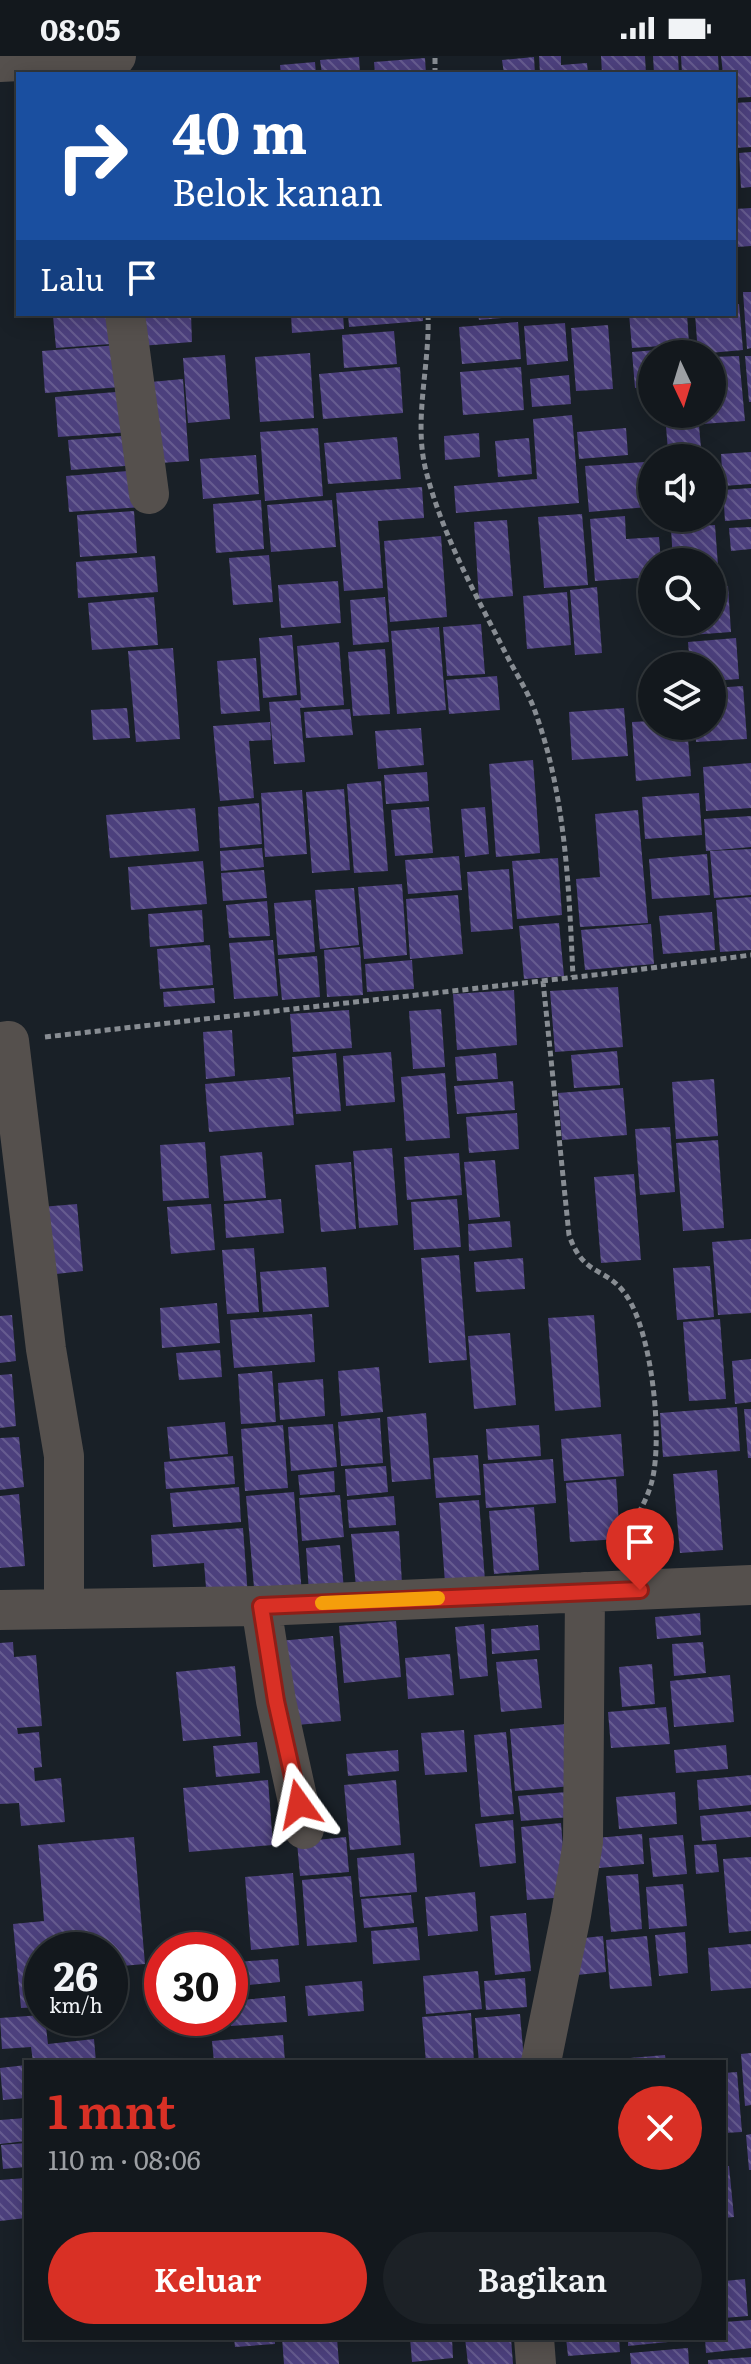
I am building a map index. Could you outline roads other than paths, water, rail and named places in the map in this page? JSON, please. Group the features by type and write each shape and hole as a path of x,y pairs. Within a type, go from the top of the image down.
{"street":[{"path":"0,62 116,56"},
{"path":"125,316 149,494"},
{"path":"5,1042 46,1349 64,1456 64,1609"},
{"path":"0,1610 261,1606 751,1585"},
{"path":"541,2060 583,1842 585,1592"},
{"path":"261,1606 276,1701 304,1829"},
{"path":"534,2340 536,2364"}]}
